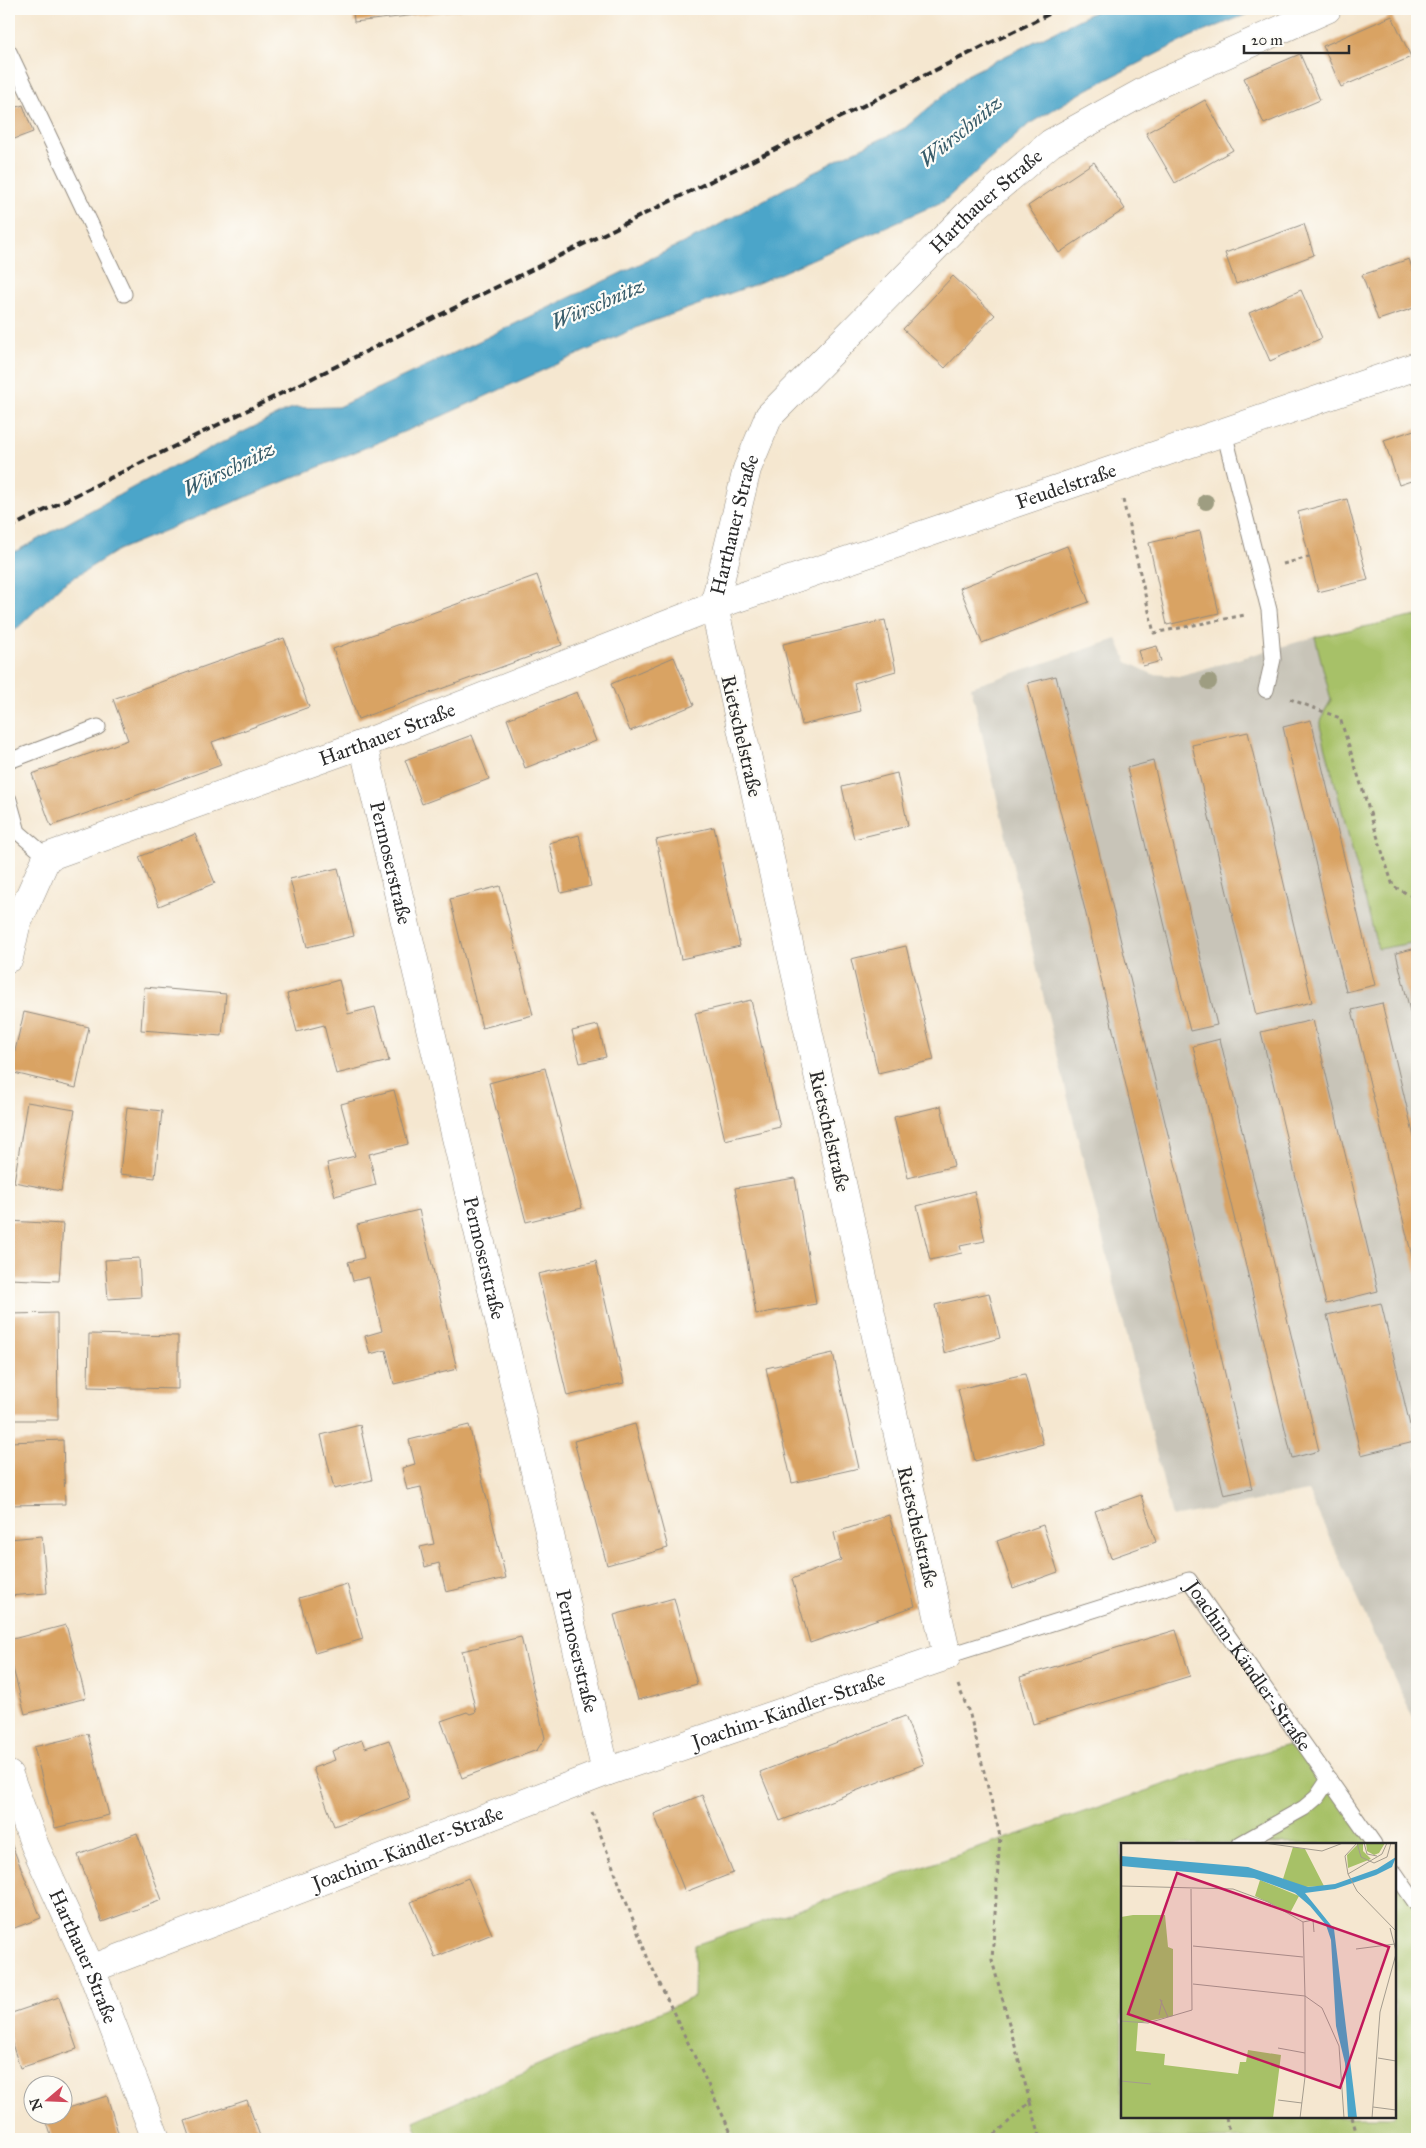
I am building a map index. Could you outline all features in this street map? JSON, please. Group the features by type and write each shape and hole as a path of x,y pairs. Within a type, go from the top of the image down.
{"street":[{"name":"Harthauer Straße","path":"47,857 363,744 714,606 747,469 769,416 974,208 1051,143 1154,86 1327,9"},
{"name":"Feudelstraße","path":"714,606 1417,366"},
{"name":"Rietschelstraße","path":"714,606 947,1656"},
{"name":"Permoserstraße","path":"363,744 606,1772"},
{"path":"9,958 16,926 47,857"},
{"name":"Joachim-Kändler-Straße","path":"91,1969 606,1772 947,1656"},
{"name":"Harthauer Straße","path":"9,1775 35,1846 91,1969 156,2139"}],"lane":[{"path":"9,52 124,294"},
{"path":"1224,432 1269,610 1273,659 1266,690"},
{"path":"9,761 98,727"},
{"path":"9,800 18,832 47,857"},
{"name":"Joachim-Kändler-Straße","path":"947,1656 1189,1580 1373,1843"},
{"path":"1242,1843 1304,1808 1317,1798 1329,1779"},
{"path":"1396,1874 1417,1905"}],"path":[{"path":"1121,495 1154,633 1269,610"},
{"path":"1278,565 1309,557"},
{"path":"1266,690 1340,718 1393,886 1417,899"},
{"path":"947,1656 970,1715 1000,1836 992,1960 1041,2139"},
{"path":"581,1783 648,1959 734,2139"},
{"path":"990,2139 1030,2102"},
{"path":"1226,2118 1230,2139"},
{"path":"1352,2118 1358,2139"}],"shaded area":[{"path":"1315,637 1331,700 1324,712 1378,949 1417,942 1417,1727 1308,1491 1172,1517 1057,1054 971,687 1117,639 1127,662 1152,674 1179,676"}],"green space":[{"path":"1417,616 1417,942 1378,949 1320,726 1324,712 1331,700 1315,637"},
{"path":"1302,1741 1373,1843 1121,1843 1121,2118 1396,2118 1396,1874 1417,1905 1417,2139 420,2139 414,2121 694,1997 695,1945 1236,1760"}],"water":[{"name":"Würschnitz","path":"1100,9 1260,9 1190,37 1088,89 1029,124 944,201 756,284 645,324 442,416 118,550 62,585 9,636 9,555 154,476 292,408 338,407 702,234 842,157 905,128 967,75"}],"building":[{"path":"353,9 461,9 461,10 354,22"},
{"path":"1392,16 1411,57 1341,87 1323,46"},
{"path":"1300,54 1320,100 1264,124 1244,78"},
{"path":"1205,100 1233,150 1175,183 1146,133"},
{"path":"23,105 33,132 9,141 9,110"},
{"path":"1094,162 1125,209 1059,253 1028,206"},
{"path":"1304,224 1314,255 1236,284 1225,253"},
{"path":"1409,259 1417,282 1417,307 1378,320 1362,275"},
{"path":"953,276 995,315 945,368 903,329"},
{"path":"1301,290 1322,338 1270,361 1249,313"},
{"path":"1417,429 1417,479 1399,485 1384,440"},
{"path":"1347,499 1368,580 1318,592 1298,512"},
{"path":"1200,531 1219,613 1167,625 1149,543"},
{"path":"1067,546 1089,602 982,643 960,588"},
{"path":"537,575 562,645 358,719 333,649"},
{"path":"885,620 896,671 854,683 861,711 802,725 783,644"},
{"path":"284,638 309,707 212,742 221,765 51,826 32,774 128,740 113,699"},
{"path":"1157,646 1161,661 1143,666 1138,651"},
{"path":"674,657 694,705 630,731 611,684"},
{"path":"1056,676 1189,1220 1252,1489 1224,1495 1159,1227 1085,910 1028,683"},
{"path":"577,692 596,741 525,768 507,719"},
{"path":"1311,720 1375,985 1346,992 1283,727"},
{"path":"1248,732 1312,1002 1256,1015 1192,745"},
{"path":"472,735 489,779 422,804 405,760"},
{"path":"1153,761 1217,1025 1190,1031 1127,768"},
{"path":"897,773 908,826 854,839 842,787"},
{"path":"714,827 740,946 681,959 656,840"},
{"path":"195,834 215,883 159,906 139,857"},
{"path":"579,835 591,886 561,893 549,843"},
{"path":"338,868 354,936 307,947 290,879"},
{"path":"500,886 533,1015 482,1028 450,899"},
{"path":"906,946 934,1060 878,1073 851,959"},
{"path":"1417,948 1417,1040 1396,953"},
{"path":"339,980 348,1014 375,1007 389,1061 336,1074 324,1025 297,1032 287,994"},
{"path":"144,987 226,994 222,1036 141,1030"},
{"path":"751,1000 780,1127 725,1140 695,1013"},
{"path":"1382,1003 1417,1150 1417,1277 1352,1010"},
{"path":"24,1012 89,1027 76,1088 10,1072"},
{"path":"1313,1020 1378,1291 1326,1304 1261,1032"},
{"path":"598,1025 606,1057 580,1063 572,1031"},
{"path":"1220,1039 1319,1451 1292,1458 1193,1046"},
{"path":"545,1068 582,1208 526,1222 489,1083"},
{"path":"394,1090 408,1144 369,1154 376,1185 335,1196 327,1163 355,1156 341,1104"},
{"path":"27,1102 75,1110 61,1191 14,1182"},
{"path":"941,1106 954,1166 908,1178 894,1117"},
{"path":"127,1107 162,1111 155,1178 120,1174"},
{"path":"795,1178 816,1304 756,1314 735,1188"},
{"path":"974,1191 985,1241 960,1246 962,1253 930,1260 917,1206"},
{"path":"419,1210 457,1369 394,1384 386,1350 370,1354 365,1336 382,1331 369,1277 353,1281 348,1262 364,1258 357,1225"},
{"path":"9,1221 63,1224 59,1281 9,1279"},
{"path":"139,1258 141,1297 108,1299 105,1260"},
{"path":"596,1261 624,1383 567,1396 538,1274"},
{"path":"989,1293 1000,1338 944,1353 935,1305"},
{"path":"1381,1303 1414,1442 1361,1455 1327,1315"},
{"path":"57,1313 58,1420 9,1420 9,1314"},
{"path":"89,1334 178,1336 178,1389 88,1387"},
{"path":"833,1353 859,1468 792,1483 766,1368"},
{"path":"1025,1374 1043,1444 975,1461 958,1389"},
{"path":"635,1424 668,1548 607,1565 574,1441"},
{"path":"360,1425 372,1480 334,1489 321,1435"},
{"path":"469,1425 506,1578 446,1592 439,1563 425,1567 420,1547 434,1544 421,1487 407,1490 402,1468 415,1464 409,1440"},
{"path":"63,1440 65,1504 9,1505 9,1442"},
{"path":"1141,1495 1156,1542 1111,1558 1095,1511"},
{"path":"889,1515 915,1606 810,1643 792,1579 841,1560 834,1533"},
{"path":"1043,1525 1058,1572 1013,1588 997,1541"},
{"path":"42,1536 47,1593 9,1596 9,1539"},
{"path":"347,1584 363,1639 315,1653 299,1598"},
{"path":"674,1598 697,1684 638,1700 614,1615"},
{"path":"66,1625 86,1698 25,1714 9,1653 9,1640"},
{"path":"1176,1630 1190,1676 1033,1724 1020,1677"},
{"path":"521,1637 545,1738 537,1750 462,1778 441,1721 467,1712 470,1714 476,1712 462,1651"},
{"path":"905,1716 924,1764 780,1821 760,1772"},
{"path":"88,1734 109,1815 55,1828 34,1747"},
{"path":"362,1740 365,1748 389,1740 410,1798 334,1826 313,1768 335,1760 332,1751"},
{"path":"702,1795 733,1873 685,1892 654,1814"},
{"path":"137,1833 162,1900 102,1922 78,1855"},
{"path":"9,1838 41,1918 9,1930"},
{"path":"468,1878 492,1934 435,1957 411,1902"},
{"path":"59,1997 77,2049 20,2068 9,2035 9,2014"},
{"path":"107,2096 120,2139 52,2139 48,2126 72,2126 72,2107"},
{"path":"247,2100 261,2139 191,2139 185,2121"}],"railway":[{"path":"9,528 1059,9"}]}
